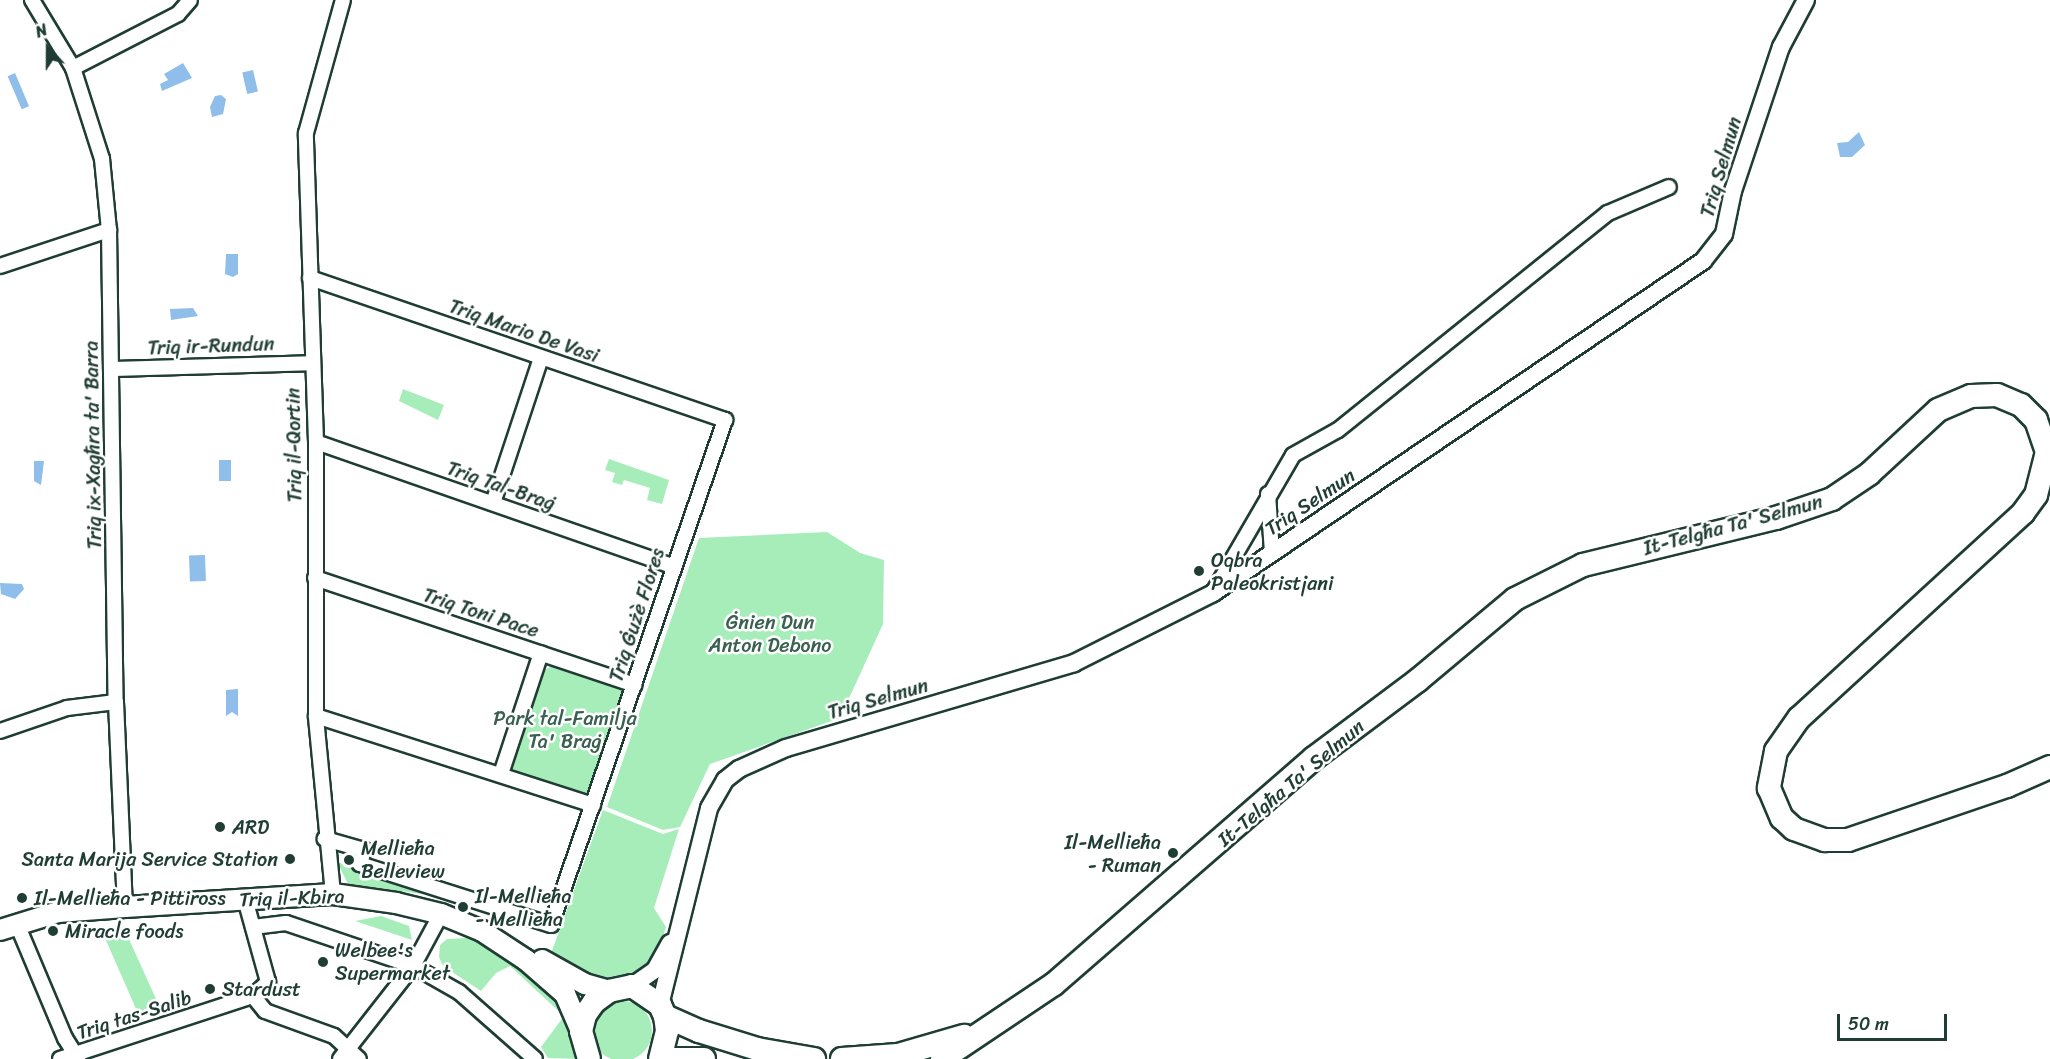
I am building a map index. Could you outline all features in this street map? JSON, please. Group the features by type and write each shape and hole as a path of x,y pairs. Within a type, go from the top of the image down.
{"main road":[{"name":"It-Telgħa Ta' Selmun","path":"942,1059 996,1024 1107,941 1314,758 1417,681 1515,599 1583,565 1776,518 1832,499 1869,474 1938,410 1971,396 1997,395 2021,405 2036,420 2047,452 2036,495 2023,513 1799,718 1776,751 1769,788 1782,818 1794,829 1825,840 1848,840 2009,785 2050,767"},
{"name":"Triq il-Kbira","path":"8,927 58,912 333,894 441,914 461,915 585,984 609,991"},
{"name":"Triq il-Kbira","path":"441,914 482,932 551,978 565,994 581,1031"},
{"path":"589,1059 581,1031 594,1002 609,991 632,986 663,1010 757,1049 814,1059"},
{"path":"660,1059 667,1031 663,1010"},
{"name":"It-Telgħa Ta' Selmun","path":"842,1059 898,1055 996,1024"},
{"path":"667,1059 704,1059"}],"street":[{"name":"Triq ix-Xagħra ta' Barra","path":"32,0 73,68 102,159 109,230 116,702 125,907"},
{"path":"73,68 178,14 190,0"},
{"name":"Triq il-Qortin","path":"333,894 325,839 316,716 316,442 311,363 306,133 343,0"},
{"name":"Triq Selmun","path":"663,1010 678,929 709,808 725,780 739,769 786,748 1074,663 1213,593 1703,261 1724,234 1733,191 1780,47 1806,0"},
{"path":"1213,593 1268,494 1293,455 1338,430 1608,213 1670,187"},
{"path":"0,266 109,230"},
{"name":"Triq Mario De Vasi","path":"310,279 725,420"},
{"path":"493,504 542,358"},
{"name":"Triq ir-Rundun","path":"112,369 311,363"},
{"name":"Triq Ġużè Flores","path":"325,839 364,850 360,864 551,925 725,420"},
{"name":"Triq Tal-Braġ","path":"316,442 674,567"},
{"path":"1268,494 1272,554"},
{"name":"Triq Toni Pace","path":"315,578 635,685"},
{"path":"501,774 541,653"},
{"path":"0,731 67,708 116,702"},
{"path":"316,716 593,805"},
{"path":"244,899 268,982 253,996 266,1011 334,1036 350,1056 413,966 441,914"},
{"path":"253,927 286,923 413,966 459,992 535,1059"},
{"path":"8,927 71,1058"},
{"name":"Triq Selmun","path":"632,986 655,970 678,929"},
{"name":"Triq tas-Salib","path":"71,1058 253,996"}],"green space":[{"path":"403,389 444,405 438,420 399,401"},
{"path":"609,459 669,480 662,504 647,500 650,488 624,480 622,485 612,482 615,473 605,470"},
{"name":"Ġnien Dun Anton Debono","path":"827,532 860,553 884,560 883,624 840,718 710,764 680,827 663,830 607,807 699,538"},
{"name":"Park tal-Familja Ta' Braġ","path":"555,664 624,687 587,797 507,772 540,673"},
{"path":"603,810 663,834 679,829 654,908 666,927 656,957 634,977 597,981 549,959"},
{"path":"337,862 407,885 422,894 348,884"},
{"path":"381,916 409,926 412,940 355,921"},
{"path":"123,926 162,1012 140,1018 101,929"},
{"path":"466,938 482,941 553,986 581,1059 548,1058 541,1047 564,1016 510,966 496,973 481,991 443,966 439,957 440,945 447,939"},
{"path":"616,1001 628,1001 639,1006 647,1014 652,1031 650,1043 639,1056 628,1061 616,1061 605,1056 597,1048 592,1037 592,1025 597,1014 605,1006"}],"water":[{"path":"183,63 192,78 162,91 160,84 168,80 164,74"},
{"path":"253,70 258,91 247,94 242,72"},
{"path":"15,73 29,106 22,109 8,76"},
{"path":"221,95 226,99 223,114 212,117 210,107 215,96"},
{"path":"1859,132 1865,145 1852,157 1840,157 1837,143 1848,142"},
{"path":"226,254 238,254 238,274 233,277 225,274"},
{"path":"193,308 198,316 171,320 170,309"},
{"path":"219,460 231,460 231,481 219,481"},
{"path":"34,461 44,461 41,485 34,481"},
{"path":"205,555 206,581 190,582 189,556"},
{"path":"0,583 22,584 24,589 15,599 1,594"},
{"path":"238,689 238,716 232,712 226,716 226,690"}],"place":[{"name":"Oqbra Paleokristjani","path":"1199,571"},
{"name":"ARD","path":"220,827"},
{"name":"Il-Mellieħa - Ruman","path":"1173,853"},
{"name":"Santa Marija Service Station","path":"290,859"},
{"name":"Mellieħa Belleview","path":"349,860"},
{"name":"Il-Mellieħa - Pittiross","path":"22,898"},
{"name":"Il-Mellieħa - Mellieħa","path":"463,907"},
{"name":"Miracle foods","path":"53,931"},
{"name":"Welbee's Supermarket","path":"323,962"},
{"name":"Stardust","path":"210,989"}]}
